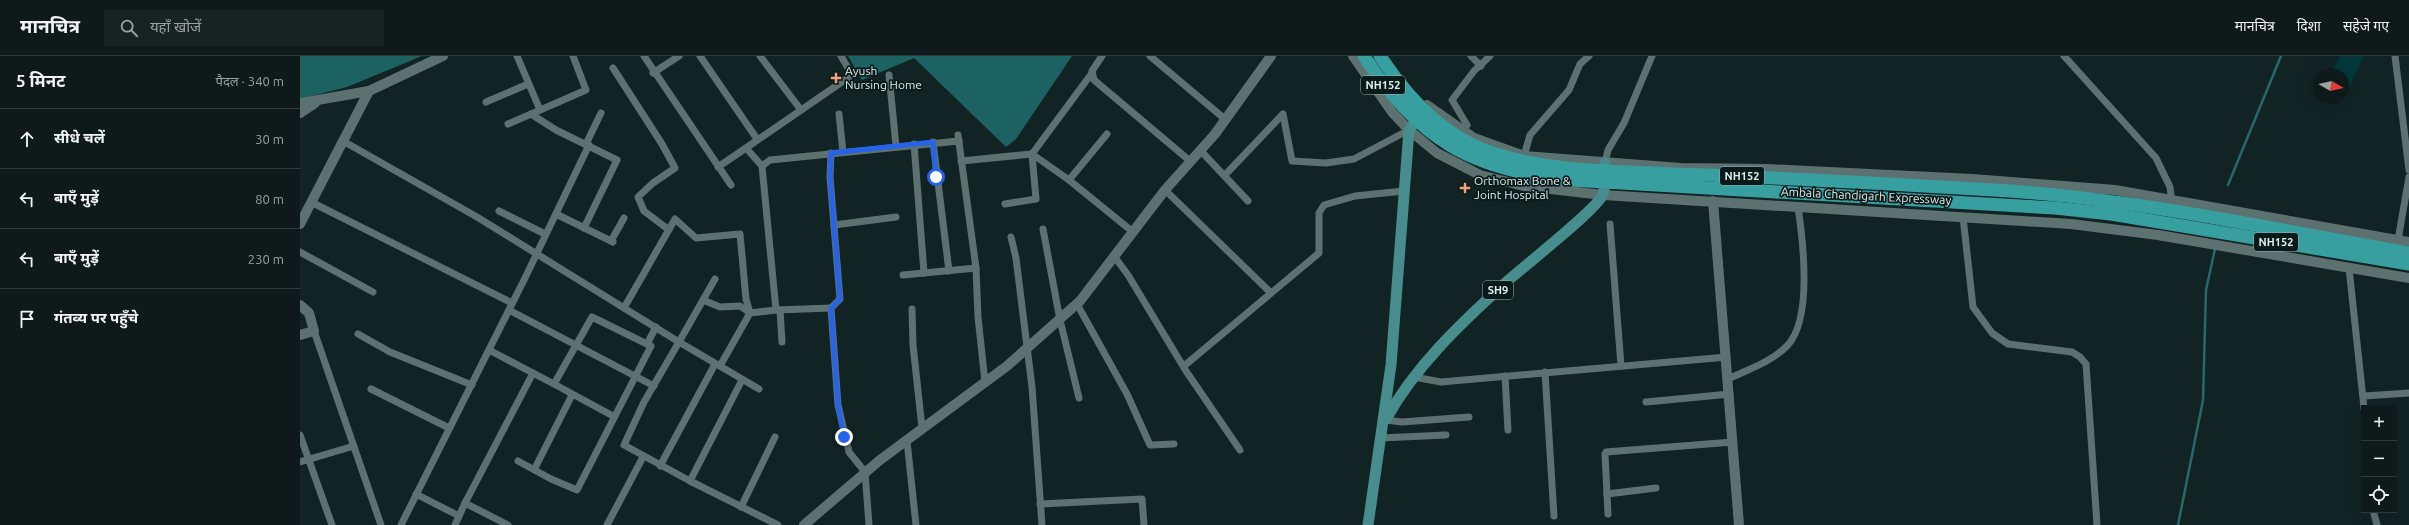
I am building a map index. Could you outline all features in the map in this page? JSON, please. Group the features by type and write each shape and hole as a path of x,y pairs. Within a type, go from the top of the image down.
{"highway":[{"name":"Ambala Chandigarh Expressway","path":"1364,56 1389,93 1434,135 1477,160 1525,174 1598,181 2018,204 2143,220 2159,229 2409,264"},
{"name":"Ambala Chandigarh Expressway","path":"1380,56 1403,89 1443,126 1466,142 1488,152 1528,163 1607,170 2027,192 2144,206 2172,205 2409,253"}],"main road":[{"path":"1409,130 1428,106"},
{"name":"SH9","path":"1368,525 1384,423 1409,130"},
{"path":"1603,194 1605,164"},
{"name":"SH9","path":"1384,423 1401,392 1446,338 1503,285 1590,210 1603,194"}],"street":[{"path":"300,103 369,91 443,56"},
{"path":"517,56 540,110"},
{"path":"508,124 586,90 573,56"},
{"path":"644,56 653,73 693,128 731,185"},
{"path":"653,73 679,56"},
{"path":"700,56 757,139"},
{"path":"760,56 801,110"},
{"path":"718,167 852,75 841,56"},
{"path":"1005,204 1036,199 1032,154 1092,74 1092,71 1102,56"},
{"path":"1150,56 1226,120"},
{"path":"804,525 865,472 1028,348 1077,304 1166,190 1226,120 1271,56"},
{"path":"1353,56 1392,112 1409,130 1437,153 1480,175 1524,186 1603,194 2159,229 2349,268 2409,278"},
{"path":"1386,56 1413,92 1428,106 1474,138 1524,156 1605,164 1680,168 1766,169 2003,181 2115,190 2172,205 2409,242"},
{"path":"1471,56 1481,66"},
{"path":"1467,125 1452,100 1490,56"},
{"path":"1524,156 1530,135 1569,90 1580,64 1589,56"},
{"path":"1605,164 1608,150 1624,123 1652,56"},
{"path":"2064,56 2156,158 2170,187 2172,205"},
{"path":"2395,56 2409,170"},
{"path":"613,68 662,144 675,168 653,183 638,197 644,211 669,230"},
{"path":"1092,74 1094,80 1190,161"},
{"path":"890,75 896,146"},
{"path":"486,102 528,84"},
{"path":"300,224 369,91"},
{"path":"300,113 317,101"},
{"path":"401,525 511,307 535,253 556,214 588,145 600,113"},
{"path":"531,114 556,130 617,160 584,228"},
{"path":"839,114 843,152"},
{"path":"1224,175 1282,114 1292,161 1326,163 1354,159 1409,130"},
{"path":"1069,180 1107,134"},
{"path":"762,166 770,160 959,138 976,268 978,317 985,382"},
{"path":"343,141 478,217 679,342 759,389"},
{"path":"933,142 949,271"},
{"path":"914,144 924,274"},
{"path":"746,148 762,166 782,342"},
{"path":"1200,150 1248,201"},
{"path":"703,300 720,307 740,306 750,313 778,310 831,308 840,299 830,177 831,153"},
{"path":"961,160 1032,154 1069,180 1132,232"},
{"path":"1678,199 1680,168"},
{"path":"2398,240 2409,177"},
{"path":"1166,190 1271,293"},
{"path":"1184,366 1319,253 1319,213 1324,205 1355,196 1404,191"},
{"path":"1713,201 1740,525"},
{"path":"311,202 511,307 576,345 654,386"},
{"path":"1728,379 1770,359 1788,345 1796,331 1804,290 1803,244 1798,207"},
{"path":"499,211 546,234"},
{"path":"556,214 612,241 624,218"},
{"path":"834,225 896,217"},
{"path":"1963,217 1973,307 1992,333 2008,344 2072,352 2080,357 2086,364 2097,525"},
{"path":"624,308 675,219 696,238 740,234 746,299 750,313 717,365 660,466"},
{"path":"1610,224 1621,366"},
{"path":"1043,229 1060,320 1079,398"},
{"path":"1011,237 1028,348 1042,525"},
{"path":"300,252 373,292"},
{"path":"1114,256 1128,275 1184,366 1240,450"},
{"path":"903,275 976,268"},
{"path":"2349,268 2364,405"},
{"path":"715,279 654,386 624,445 660,466 778,525"},
{"path":"1077,304 1126,394 1150,445 1174,444"},
{"path":"300,305 309,313 381,525"},
{"path":"831,308 838,405 849,452 865,472 869,525"},
{"path":"912,309 913,345 922,428"},
{"path":"518,461 535,468 551,479 577,490 613,416 636,377 651,346 592,317 554,384"},
{"path":"647,344 656,327"},
{"path":"300,335 314,331"},
{"path":"358,334 390,352 472,385"},
{"path":"489,350 613,416"},
{"path":"1414,378 1441,382 1727,357"},
{"path":"1544,372 1554,516"},
{"path":"455,525 533,373"},
{"path":"1505,376 1508,430"},
{"path":"690,481 742,380"},
{"path":"371,389 449,428"},
{"path":"2364,396 2409,393"},
{"path":"535,468 572,394"},
{"path":"1646,402 1730,394"},
{"path":"1384,423 1469,417"},
{"path":"300,435 332,525"},
{"path":"1381,438 1446,435"},
{"path":"741,507 775,436"},
{"path":"906,441 916,525"},
{"path":"1608,514 1606,452 1733,442"},
{"path":"300,462 354,446"},
{"path":"607,525 643,457"},
{"path":"1607,494 1656,488"},
{"path":"416,494 459,516"},
{"path":"1040,504 1142,499 1144,525"},
{"path":"465,503 503,524"},
{"path":"2374,513 2377,525"}],"shaded area":[{"path":"300,56 422,56 347,87 300,99"},
{"path":"848,56 1072,56 1016,139 1006,147 914,58 862,80"},
{"path":"2340,56 2364,56 2349,88 2349,68 2334,68"}],"waterway":[{"path":"2228,185 2281,56"},
{"path":"2178,525 2203,400 2206,290 2215,249"}],"place":[{"name":"Ayush Nursing Home","path":"836,78"},
{"name":"Orthomax Bone & Joint Hospital","path":"1465,188"}],"route":[{"path":"844,437 838,405 831,308 840,299 830,177 831,153 933,142 936,177"}]}
